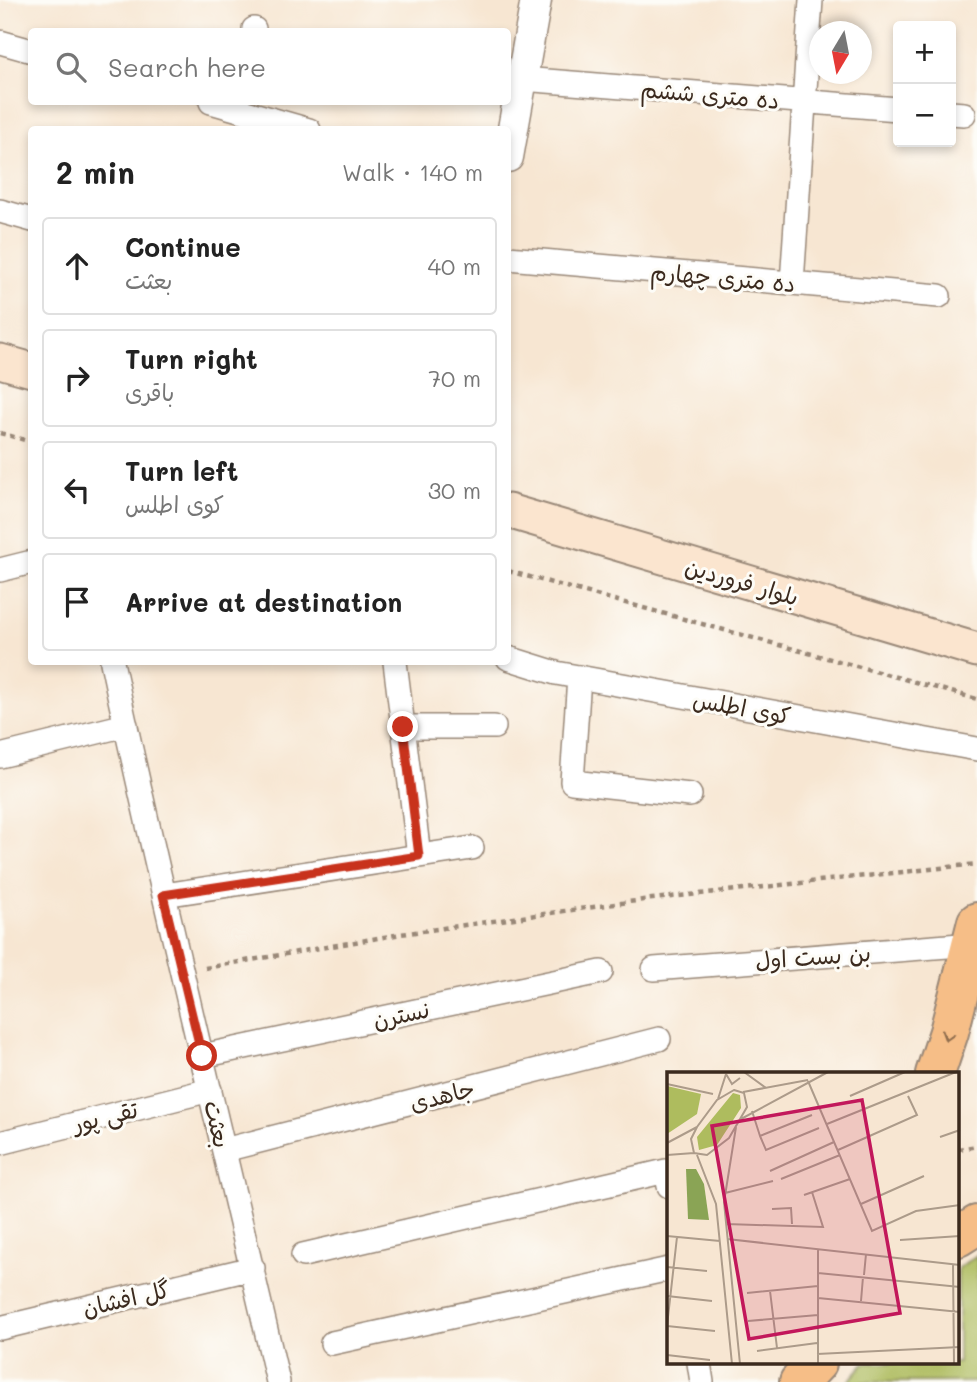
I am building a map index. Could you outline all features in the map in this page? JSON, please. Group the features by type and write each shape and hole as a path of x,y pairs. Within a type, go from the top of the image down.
{"highway":[{"path":"936,1072 975,933"},
{"path":"960,1236 977,1225"},
{"path":"799,1382 816,1364"}],"main road":[{"path":"0,361 28,369"},
{"name":"بلوار فروردین","path":"511,512 977,650"}],"street":[{"path":"511,140 536,0"},
{"path":"792,283 811,0"},
{"path":"0,42 28,50"},
{"name":"ده متری ششم","path":"522,79 893,109"},
{"path":"217,105 236,115 290,126"},
{"path":"0,211 28,219"},
{"name":"ده متری چهارم","path":"511,258 939,296"},
{"path":"0,570 28,563"},
{"name":"کوی اطلس","path":"511,659 556,673 977,749"},
{"name":"بعثت","path":"113,665 163,895 278,1382"},
{"path":"395,665 419,856"},
{"path":"579,677 572,782 690,795"},
{"path":"0,756 126,725"},
{"path":"403,727 494,727"},
{"path":"163,895 472,848"},
{"name":"بن بست اول","path":"654,969 975,933"},
{"name":"نسترن","path":"202,1056 601,972"},
{"name":"جاهدی","path":"225,1150 659,1039"},
{"name":"تقی پور","path":"0,1143 210,1090"},
{"path":"303,1255 666,1171 667,1176"},
{"name":"گل افشان","path":"0,1328 253,1268"},
{"path":"332,1343 667,1269"},
{"path":"699,1364 702,1382"}],"path":[{"path":"0,433 28,441"},
{"path":"511,572 977,699"},
{"path":"181,972 401,934 643,900 977,864"}],"green space":[{"path":"977,1255 977,1382 848,1382 863,1364 960,1364 960,1267"}],"route":[{"path":"202,1056 163,895 419,856 403,727"}]}
